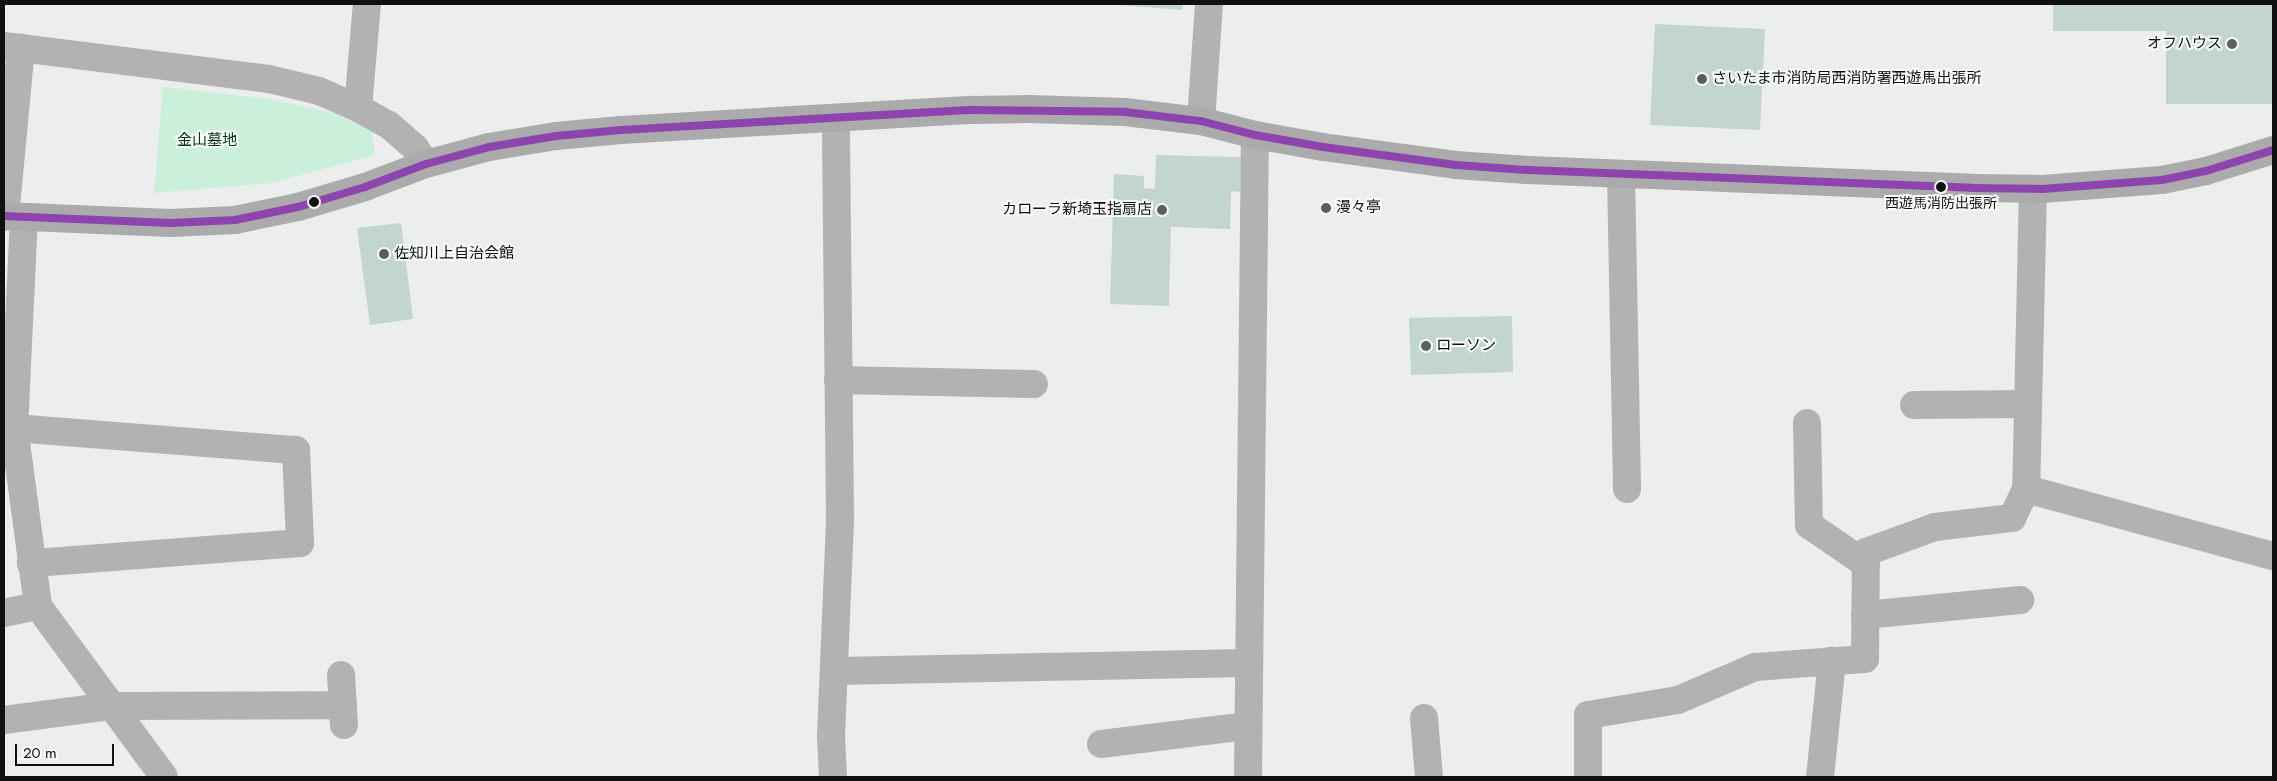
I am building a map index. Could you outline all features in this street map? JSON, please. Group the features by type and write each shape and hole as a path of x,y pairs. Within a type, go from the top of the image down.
{"main road":[{"path":"11,217 170,223 235,220 298,207 365,187 426,164 490,147 556,136 621,130 1029,109 1125,112 1201,122 1255,135 1381,156 1456,165 1622,174 2033,189 2122,185 2162,180 2206,171 2273,150"}],"street":[{"path":"358,108 367,4"},
{"path":"1201,122 1209,4"},
{"path":"164,777 38,606 14,428 11,217 12,47 269,79 319,91 358,108 389,125 415,148 426,164"},
{"path":"833,777 831,736 840,518 836,118"},
{"path":"1248,777 1255,135"},
{"path":"1622,174 1627,489"},
{"path":"1588,777 1588,715 1678,700 1755,667 1865,659 1866,552 1935,527 2012,518 2026,490 2033,189"},
{"path":"838,380 1034,384"},
{"path":"1914,405 2028,404"},
{"path":"1807,423 1810,525 1866,564"},
{"path":"14,428 296,450 300,543 31,563"},
{"path":"2026,490 2273,556"},
{"path":"1866,615 2020,600"},
{"path":"4,613 38,606"},
{"path":"834,671 1248,662"},
{"path":"1820,777 1832,662"},
{"path":"4,720 111,706 343,715 341,675"},
{"path":"1424,718 1429,777"},
{"path":"1101,744 1248,726"}],"green space":[{"name":"金山墓地","path":"163,87 270,99 336,114 372,132 375,155 271,183 154,193"}],"building":[{"path":"1107,4 1183,4 1182,10"},
{"path":"2053,4 2273,4 2273,104 2166,104 2166,31 2053,31"},
{"path":"1655,24 1765,29 1760,130 1650,125"},
{"path":"1156,155 1241,157 1240,192 1231,191 1230,229 1171,227 1169,306 1110,304 1114,174 1144,176 1144,188 1155,189"},
{"path":"401,223 413,319 370,325 357,228"},
{"path":"1512,316 1513,372 1411,375 1409,318"}],"transit line":[{"path":"4,216 170,223 235,220 298,207 365,187 426,164 489,147 556,136 621,130 972,110 1125,112 1201,121 1255,135 1323,147 1456,165 1528,170 1972,188 2042,189 2162,180 2206,171 2273,150"}],"place":[{"name":"オフハウス","path":"2232,44"},
{"name":"さいたま市消防局西消防署西遊馬出張所","path":"1702,79"},
{"name":"西遊馬消防出張所","path":"1941,187"},
{"name":"漫々亭","path":"1326,208"},
{"name":"カローラ新埼玉指扇店","path":"1162,210"},
{"name":"佐知川上自治会館","path":"384,254"},
{"name":"ローソン","path":"1426,346"}]}
